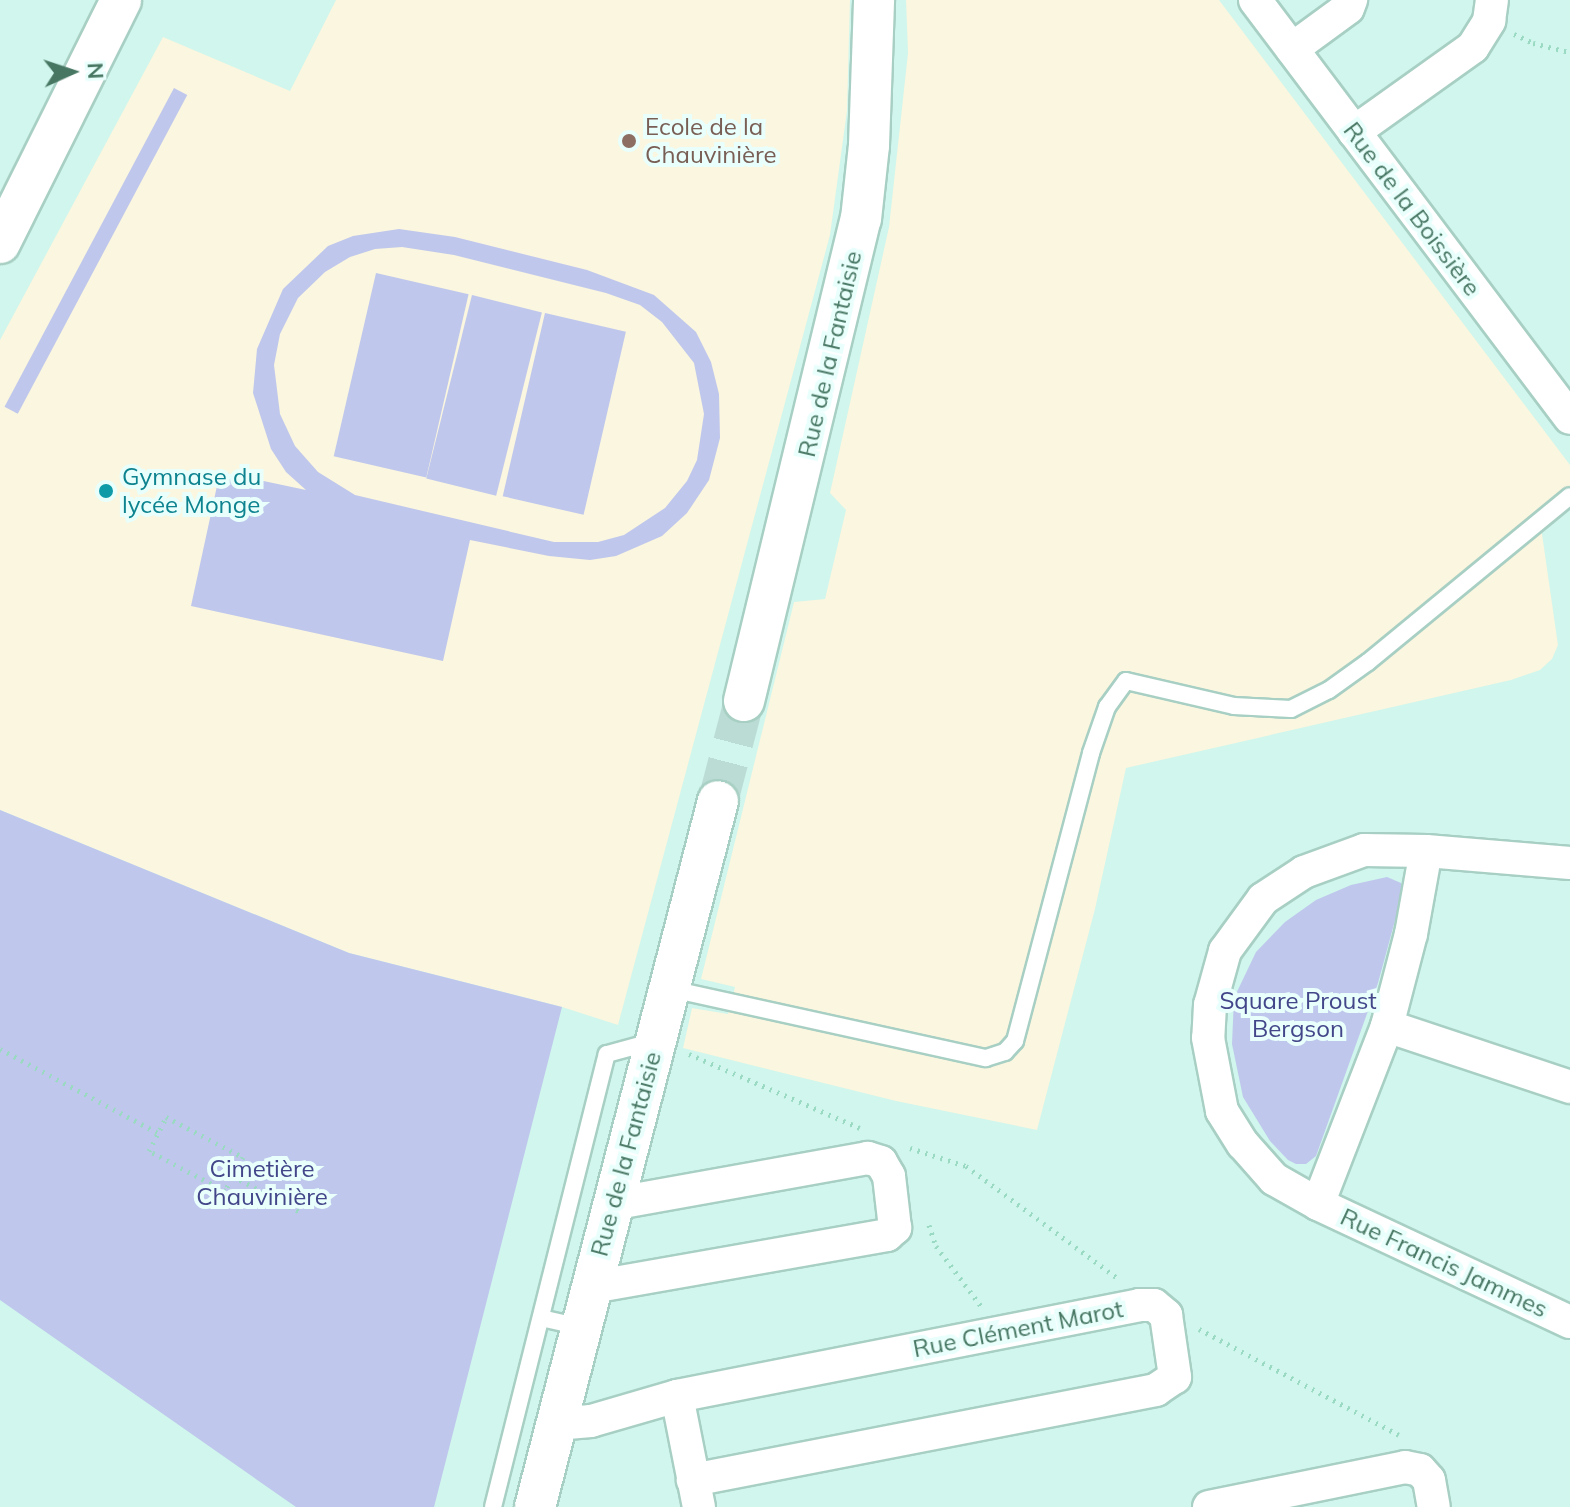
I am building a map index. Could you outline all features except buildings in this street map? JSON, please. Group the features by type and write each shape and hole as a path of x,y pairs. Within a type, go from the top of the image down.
{"street":[{"path":"0,243 121,0"},
{"name":"Rue de la Fantaisie","path":"744,701 843,307 861,219 869,145 874,0"},
{"name":"Rue de la Boissière","path":"1255,0 1567,408"},
{"path":"1292,49 1348,8 1351,0"},
{"path":"1354,132 1473,47 1490,10"},
{"name":"Rue de la Fantaisie","path":"535,1507 718,801"},
{"name":"Rue Francis Jammes","path":"1570,863 1426,851 1364,850 1304,872 1263,899 1225,951 1210,1005 1208,1038 1222,1111 1243,1144 1274,1179 1318,1204 1570,1322"},
{"path":"1318,1204 1387,1026 1411,934 1426,851"},
{"path":"1387,1026 1570,1087"},
{"path":"592,1287 887,1235 895,1228 889,1176 881,1162 868,1158 613,1204"},
{"name":"Rue Clément Marot","path":"556,1424 591,1421 677,1396 1139,1305 1154,1305 1166,1315 1175,1377 1156,1390 696,1493"},
{"path":"677,1396 696,1493"},
{"path":"1209,1507 1405,1467 1420,1470 1429,1480 1434,1507"}],"lane":[{"path":"669,989 986,1058 1005,1052 1015,1041 1091,753 1107,707 1126,681 1234,706 1291,709 1329,690 1368,662 1570,496"},
{"path":"493,1507 607,1054 656,1040"},
{"path":"541,1318 581,1327"}],"path":[{"path":"1490,10 1533,43 1570,52"},
{"path":"656,1040 872,1133"},
{"path":"0,1049 158,1133"},
{"path":"166,1117 243,1157 233,1176 225,1191 149,1151 166,1117"},
{"path":"900,1145 905,1159"},
{"path":"233,1176 302,1213"},
{"path":"926,1217 936,1246 1001,1332"}],"shaded area":[{"path":"0,0 1570,0 1570,1507 0,1507"},
{"path":"336,0 850,0 847,111 830,235 618,1025 562,1007 349,953 0,810 0,340 163,37 290,91"},
{"path":"906,0 1219,0 1570,465 1570,507 1541,527 1558,645 1552,659 1540,670 1511,680 1126,768 1095,909 1037,1130 896,1101 683,1048 692,1008 728,1014 735,987 701,979 794,602 825,599 846,510 830,493 889,227 908,53"}],"green space":[{"path":"174,88 187,95 18,414 5,407"},
{"path":"399,229 455,237 587,270 654,295 696,332 711,362 719,394 720,438 709,480 687,513 662,536 616,556 590,560 549,556 470,540 443,661 191,606 220,472 306,490 286,472 271,449 253,393 257,349 283,289 328,246 353,236","holes":["402,247 454,255 606,293 640,305 662,322 694,363 704,414 697,460 687,481 665,508 624,535 598,542 554,542 355,495 318,472 295,446 280,414 274,365 280,334 298,298 325,272 350,257 375,249"]},
{"path":"376,273 469,294 426,478 334,456"},
{"path":"472,295 542,312 496,496 426,478"},
{"path":"545,313 626,332 584,515 503,496"},
{"name":"Cimetière Chauvinière","path":"0,810 349,953 562,1007 434,1507 296,1507 0,1300"},
{"name":"Square Proust Bergson","path":"1387,877 1401,883 1403,891 1378,983 1316,1156 1306,1164 1296,1164 1270,1141 1243,1097 1232,1044 1234,998 1256,952 1285,922 1316,900 1351,885"}],"tunnel":[{"path":"718,801 744,701"}],"place":[{"name":"Ecole de la Chauvinière","path":"629,141"},
{"name":"Gymnase du lycée Monge","path":"106,491"}]}
